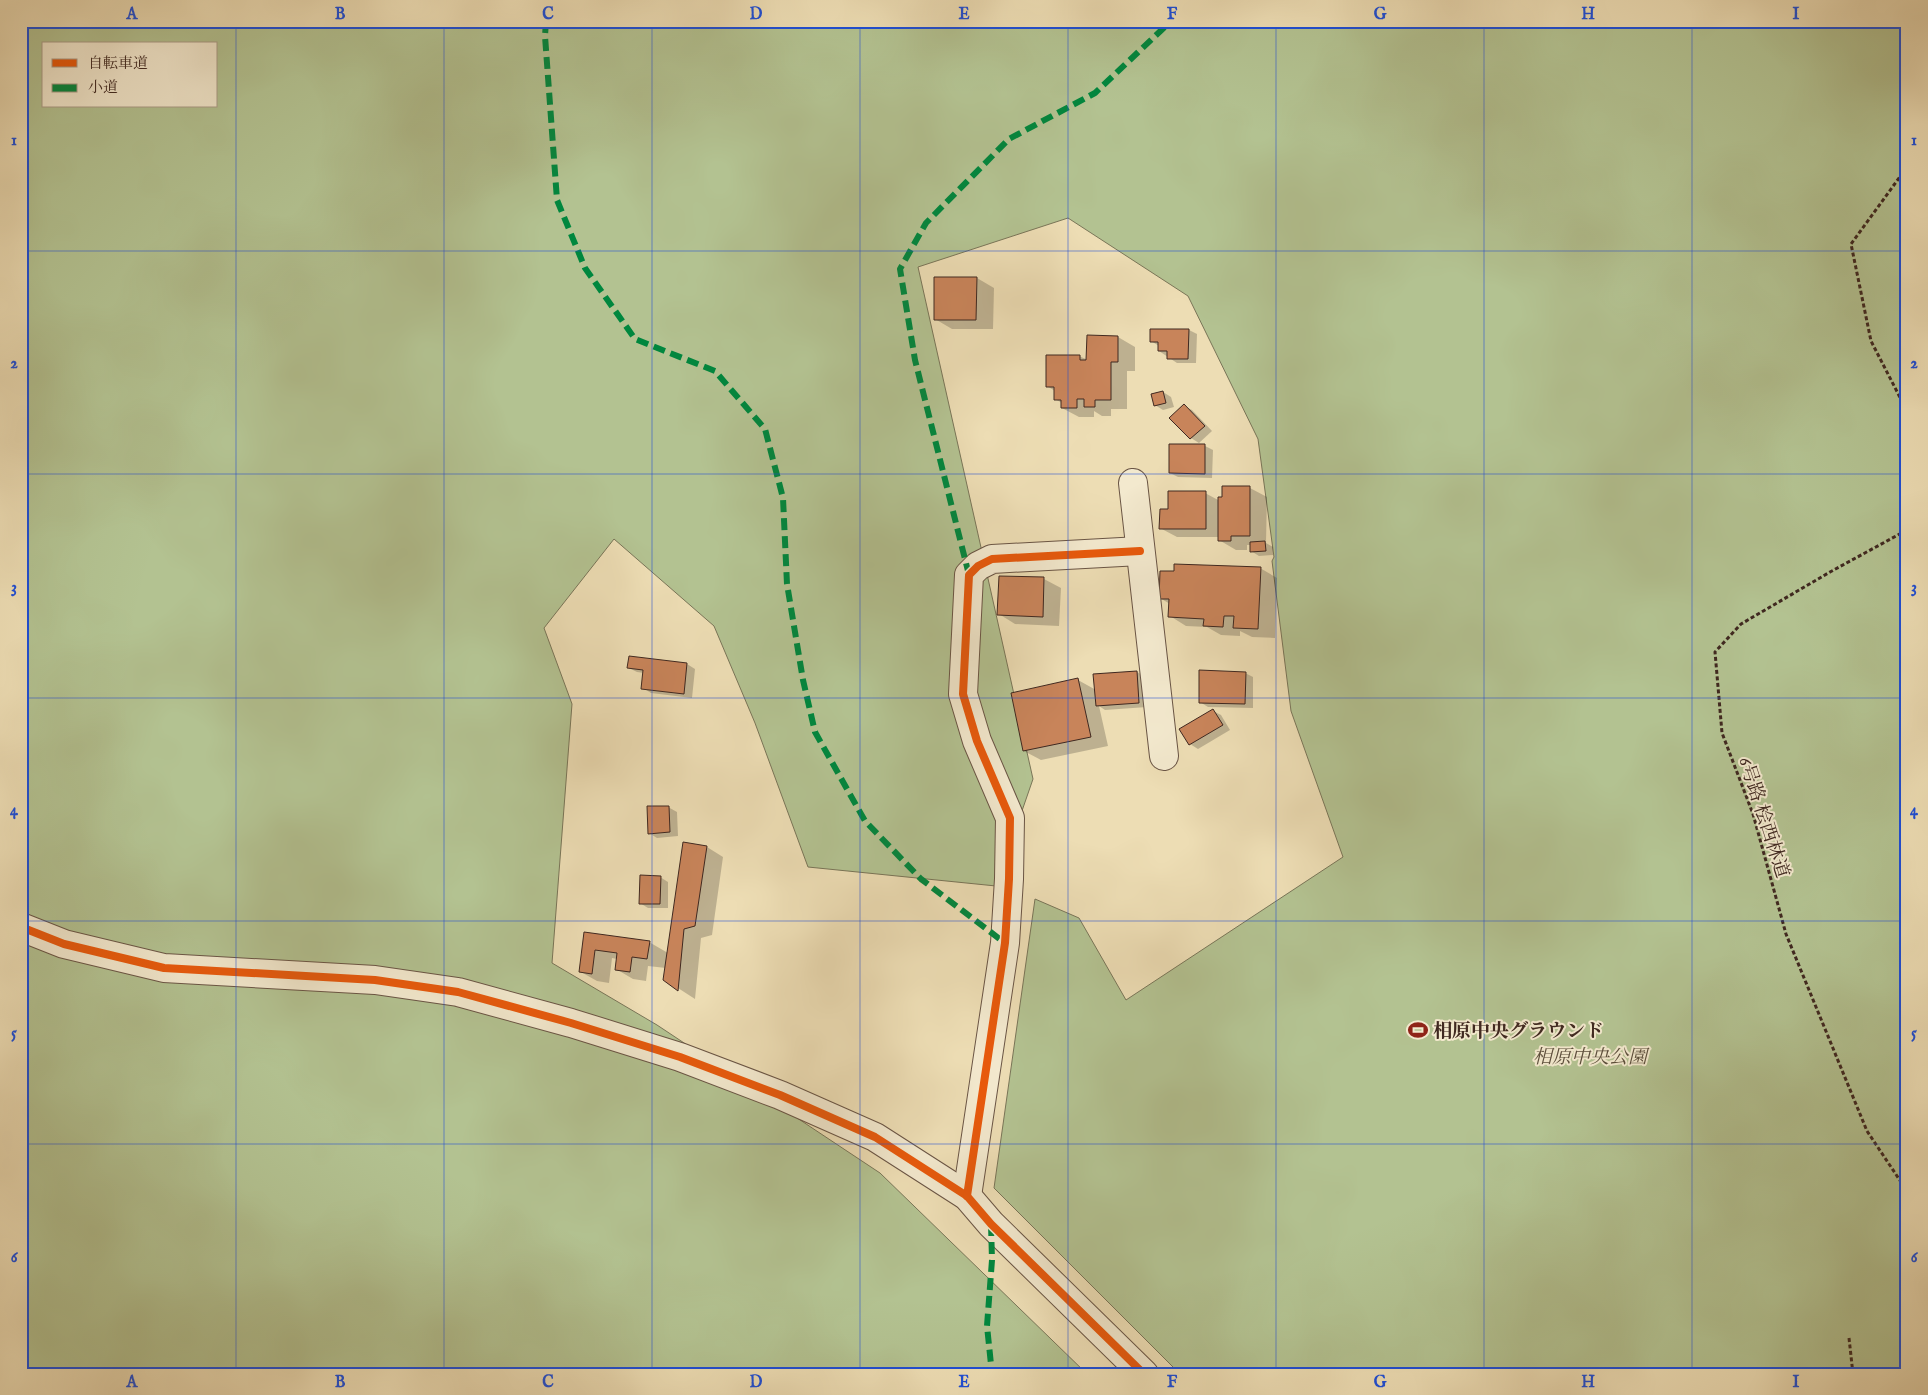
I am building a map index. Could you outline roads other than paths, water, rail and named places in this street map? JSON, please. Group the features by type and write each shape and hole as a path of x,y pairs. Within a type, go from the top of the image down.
{"street":[{"path":"1133,483 1164,756"},
{"path":"966,1196 1005,943 1010,827 1010,818 977,742 963,694 969,575 978,566 992,559 1140,551"},
{"path":"21,927 64,944 164,968 375,980 458,992 571,1023 680,1057 780,1095 875,1137 966,1196 998,1231 1144,1374"}],"place":[{"name":"相原中央グラウンド","path":"1418,1030"}],"park label":[{"name":"相原中央公園","path":"1590,1056"}]}
